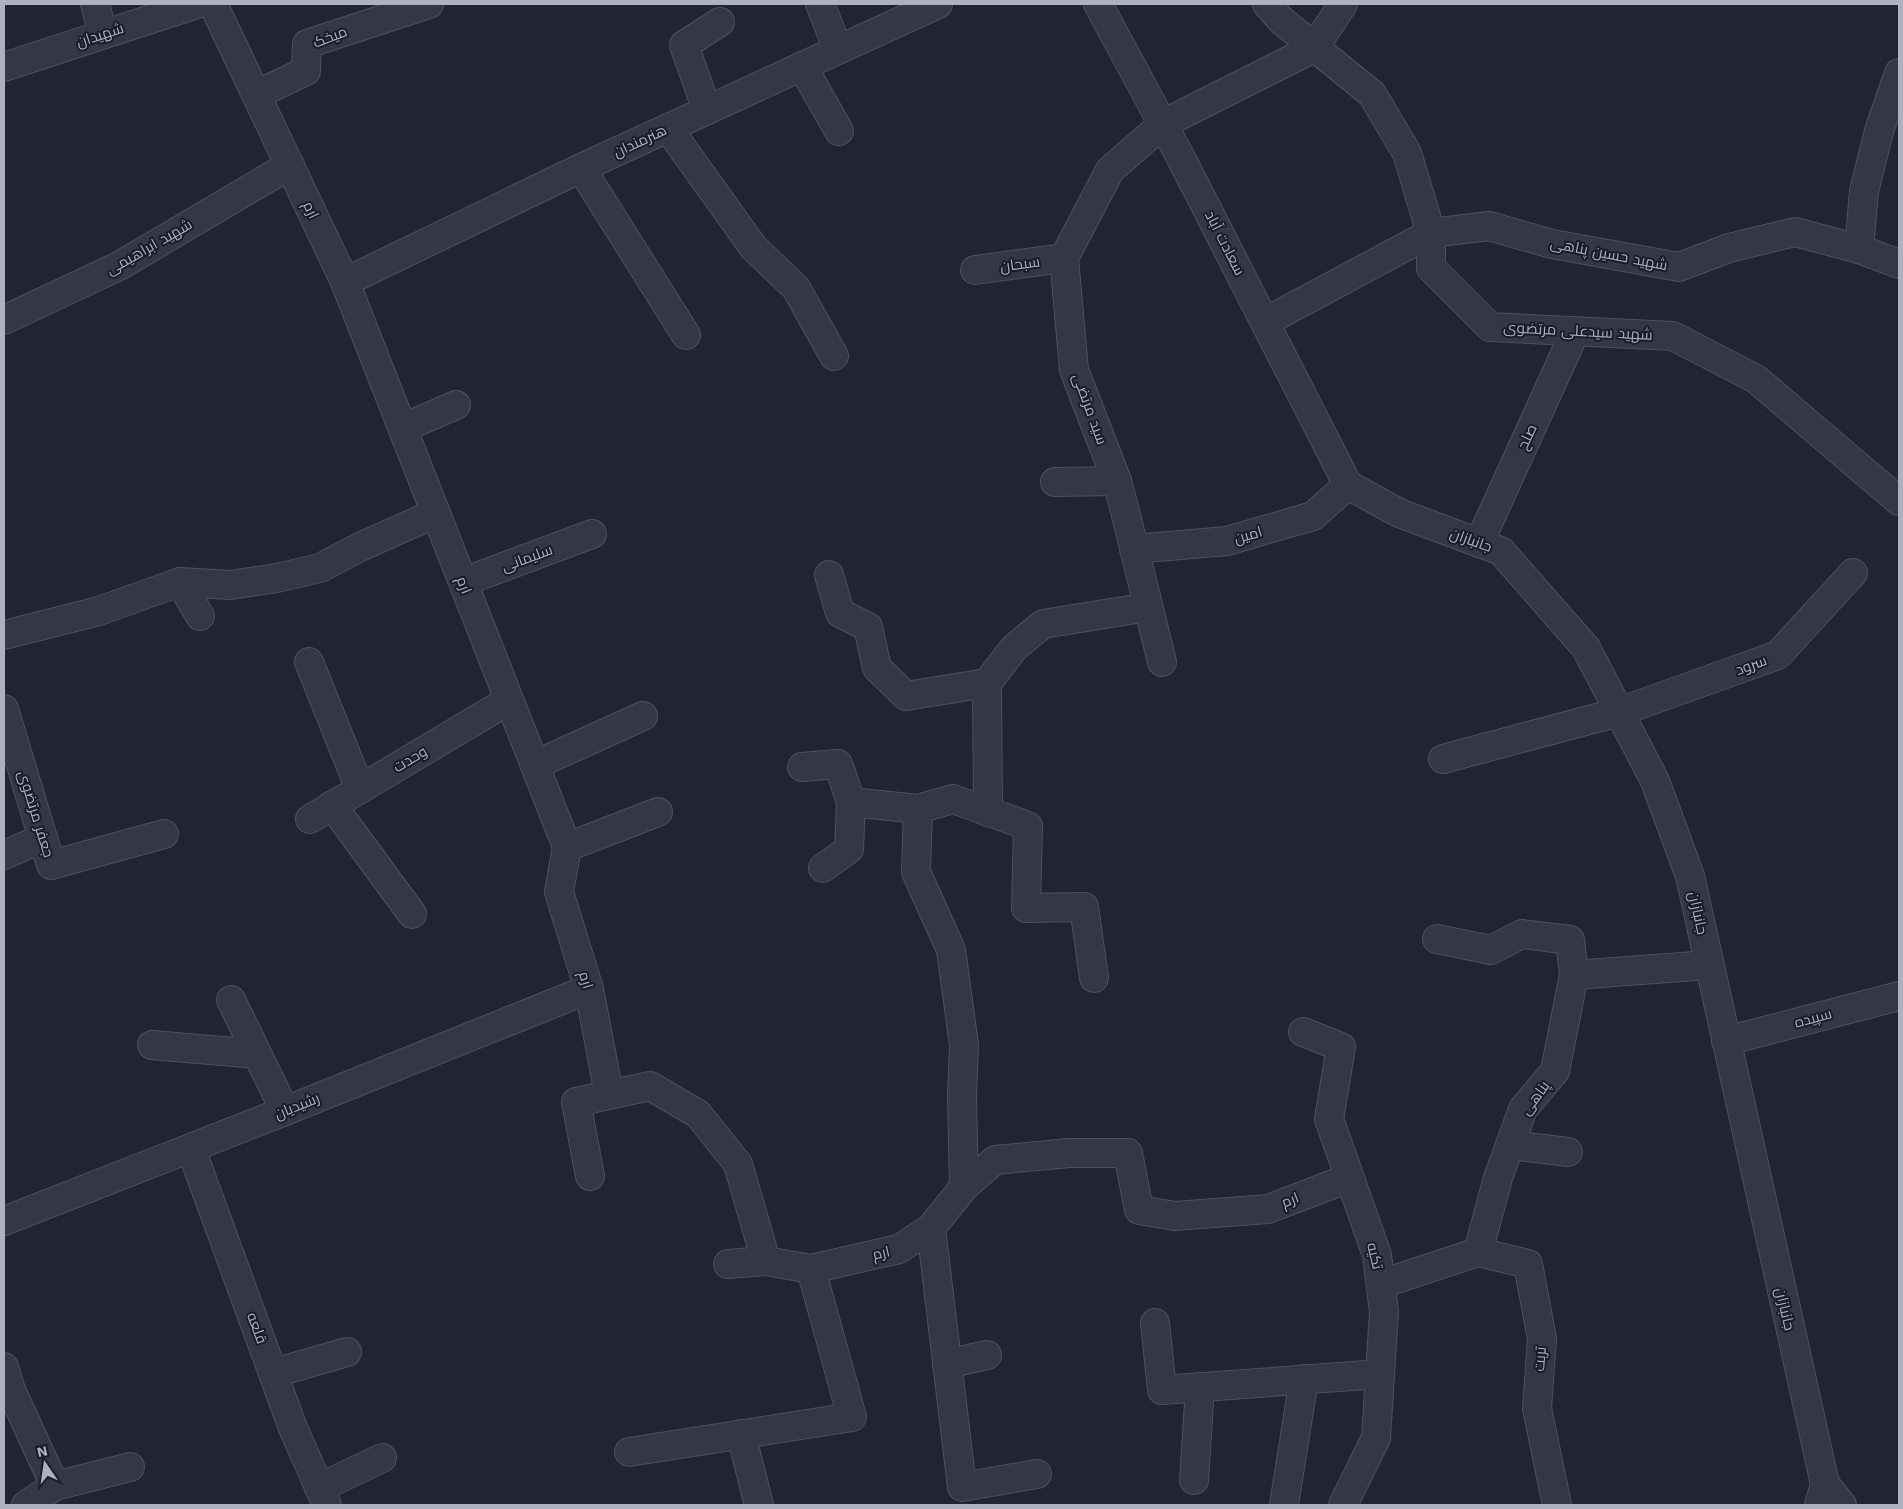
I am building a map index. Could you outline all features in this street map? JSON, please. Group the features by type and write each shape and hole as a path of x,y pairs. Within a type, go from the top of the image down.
{"street":[{"path":"95,4 104,34"},
{"name":"شهیدان","path":"4,67 197,4"},
{"name":"ارم","path":"213,4 346,282 566,847 559,892 589,989 609,1094"},
{"name":"میخک","path":"256,95 306,71 308,44 428,4"},
{"path":"820,4 838,49"},
{"name":"هنرمندان","path":"346,282 581,168 938,4"},
{"name":"سعادت آباد","path":"1098,4 1163,124 1348,485"},
{"name":"شهید سیدعلی مرتضوی","path":"1267,4 1281,20 1372,94 1407,153 1431,233 1431,268 1490,327 1673,336 1756,379 1899,501"},
{"path":"1064,258 1110,170 1163,124 1314,48 1343,4"},
{"path":"707,110 684,44 720,22"},
{"path":"802,66 839,131"},
{"path":"1859,249 1864,191 1879,131 1899,73"},
{"path":"668,128 754,248 796,288 834,356"},
{"name":"شهید ابراهیمی","path":"4,320 119,266 290,165"},
{"path":"581,168 686,335"},
{"name":"شهید حسین پناهی","path":"1431,233 1488,226 1552,244 1679,267 1729,248 1794,232 1859,249 1899,264"},
{"path":"1265,322 1431,233"},
{"name":"سبحان","path":"975,270 1064,258"},
{"name":"سید مرتضی","path":"1064,258 1074,370 1117,481 1162,662"},
{"name":"صلح","path":"1479,543 1575,332"},
{"path":"403,428 456,405"},
{"path":"1056,482 1117,481"},
{"name":"جانبازان","path":"1348,485 1399,514 1501,551 1586,648 1655,781 1690,876 1822,1495 1842,1505"},
{"name":"امین","path":"1134,549 1227,541 1313,516 1348,485"},
{"path":"4,635 99,611 180,582 230,585 277,578 320,568 360,547 436,513"},
{"name":"سلیمانی","path":"462,582 592,534"},
{"name":"سرود","path":"1620,712 1778,655 1854,573"},
{"path":"829,575 840,613 868,627 877,668 906,696 987,683"},
{"path":"180,582 200,616"},
{"path":"988,812 987,683 1014,648 1043,624 1148,607"},
{"path":"309,662 360,789"},
{"name":"وحدت","path":"412,914 321,812 509,700"},
{"name":"جعفر مرتضوی","path":"4,709 51,865 164,834"},
{"path":"1442,759 1620,712"},
{"path":"534,765 643,716"},
{"path":"802,767 838,764 851,802 849,849 823,868"},
{"path":"851,802 918,809 952,799 1028,826 1026,908 1084,907 1094,978"},
{"path":"918,809 916,872 951,950 964,1045 962,1096 964,1187"},
{"path":"566,847 658,812"},
{"path":"4,855 43,838"},
{"name":"پناهی","path":"1437,939 1490,950 1522,934 1570,940 1574,975 1555,1071 1523,1109 1498,1178 1478,1252"},
{"path":"1574,975 1709,965"},
{"name":"رشیدیان","path":"4,1221 285,1112 589,989"},
{"name":"سپیده","path":"1726,1041 1899,996"},
{"path":"231,1000 285,1112"},
{"name":"تکیه","path":"1303,1032 1341,1047 1330,1119 1377,1255 1384,1312 1376,1438 1343,1505"},
{"path":"152,1045 258,1054"},
{"path":"590,1176 576,1102 650,1086 698,1114 738,1164 766,1261"},
{"path":"1510,1145 1568,1152"},
{"name":"قلعه","path":"191,1148 294,1428 323,1497"},
{"name":"ارم","path":"728,1264 766,1261 811,1269 899,1249 931,1228 964,1187 995,1160 1069,1153 1128,1153 1139,1210 1176,1216 1268,1208 1349,1178"},
{"path":"931,1228 962,1487 1037,1474"},
{"path":"1381,1284 1478,1252"},
{"name":"تربت","path":"1478,1252 1528,1264 1542,1339 1537,1408 1557,1505"},
{"path":"629,1452 852,1417 811,1269"},
{"path":"1155,1323 1162,1390 1380,1374"},
{"path":"274,1373 347,1352"},
{"path":"947,1364 987,1355"},
{"path":"4,1367 11,1390 55,1486"},
{"path":"1284,1505 1304,1379"},
{"path":"1194,1480 1200,1387"},
{"path":"741,1434 759,1505"},
{"path":"323,1497 382,1458"},
{"path":"26,1505 55,1486 130,1467"}]}
